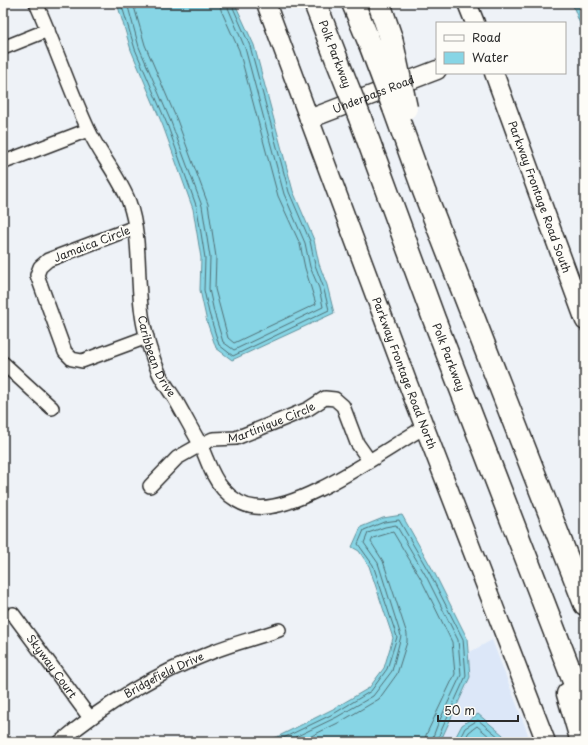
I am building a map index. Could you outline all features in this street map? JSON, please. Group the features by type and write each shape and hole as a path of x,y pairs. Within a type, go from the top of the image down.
{"highway":[{"name":"Polk Parkway","path":"315,3 360,118 434,320 585,710"},
{"path":"353,3 370,44 400,108"},
{"path":"379,3 390,38 400,108 424,191 585,604"},
{"path":"543,600 582,742"}],"main road":[{"name":"Parkway Frontage Road North","path":"266,3 425,427 546,742"},
{"path":"467,3 475,22"},
{"name":"Underpass Road","path":"309,119 436,70"},
{"name":"Parkway Frontage Road South","path":"494,74 585,321"}],"street":[{"name":"Caribbean Drive","path":"36,3 48,30 67,83 88,130 123,189 129,204 135,227 140,302 147,337 160,374 200,445 215,480 223,489 232,498 254,507 274,507 286,504 336,480 425,427"},
{"path":"3,48 48,30"},
{"path":"3,161 7,161 88,130"},
{"name":"Jamaica Circle","path":"135,227 48,260 40,268 37,275 65,352 72,359 82,361 147,337"},
{"path":"3,363 52,408"},
{"name":"Martinique Circle","path":"150,486 177,458 200,445 213,439 236,438 308,409 322,400 332,398 343,406 357,443 370,460"},
{"name":"Skyway Court","path":"14,614 90,718"},
{"name":"Bridgefield Drive","path":"60,742 90,718 143,685 176,668 212,652 279,630"}],"shaded area":[{"path":"492,640 531,742 505,742 503,735 462,725 453,742 440,742 470,677 468,653"}],"water":[{"path":"117,3 233,3 236,6 254,45 293,191 314,240 319,264 327,285 334,313 232,360 216,348 207,322 200,290 201,258 193,209 163,126 131,50"},
{"path":"572,3 585,3 585,37"},
{"path":"402,515 434,572 467,638 470,677 440,742 267,742 333,709 369,688 384,668 393,638 369,566 359,551 352,547 361,527 383,518"},
{"path":"478,714 503,735 505,742 453,742 462,725"}]}
